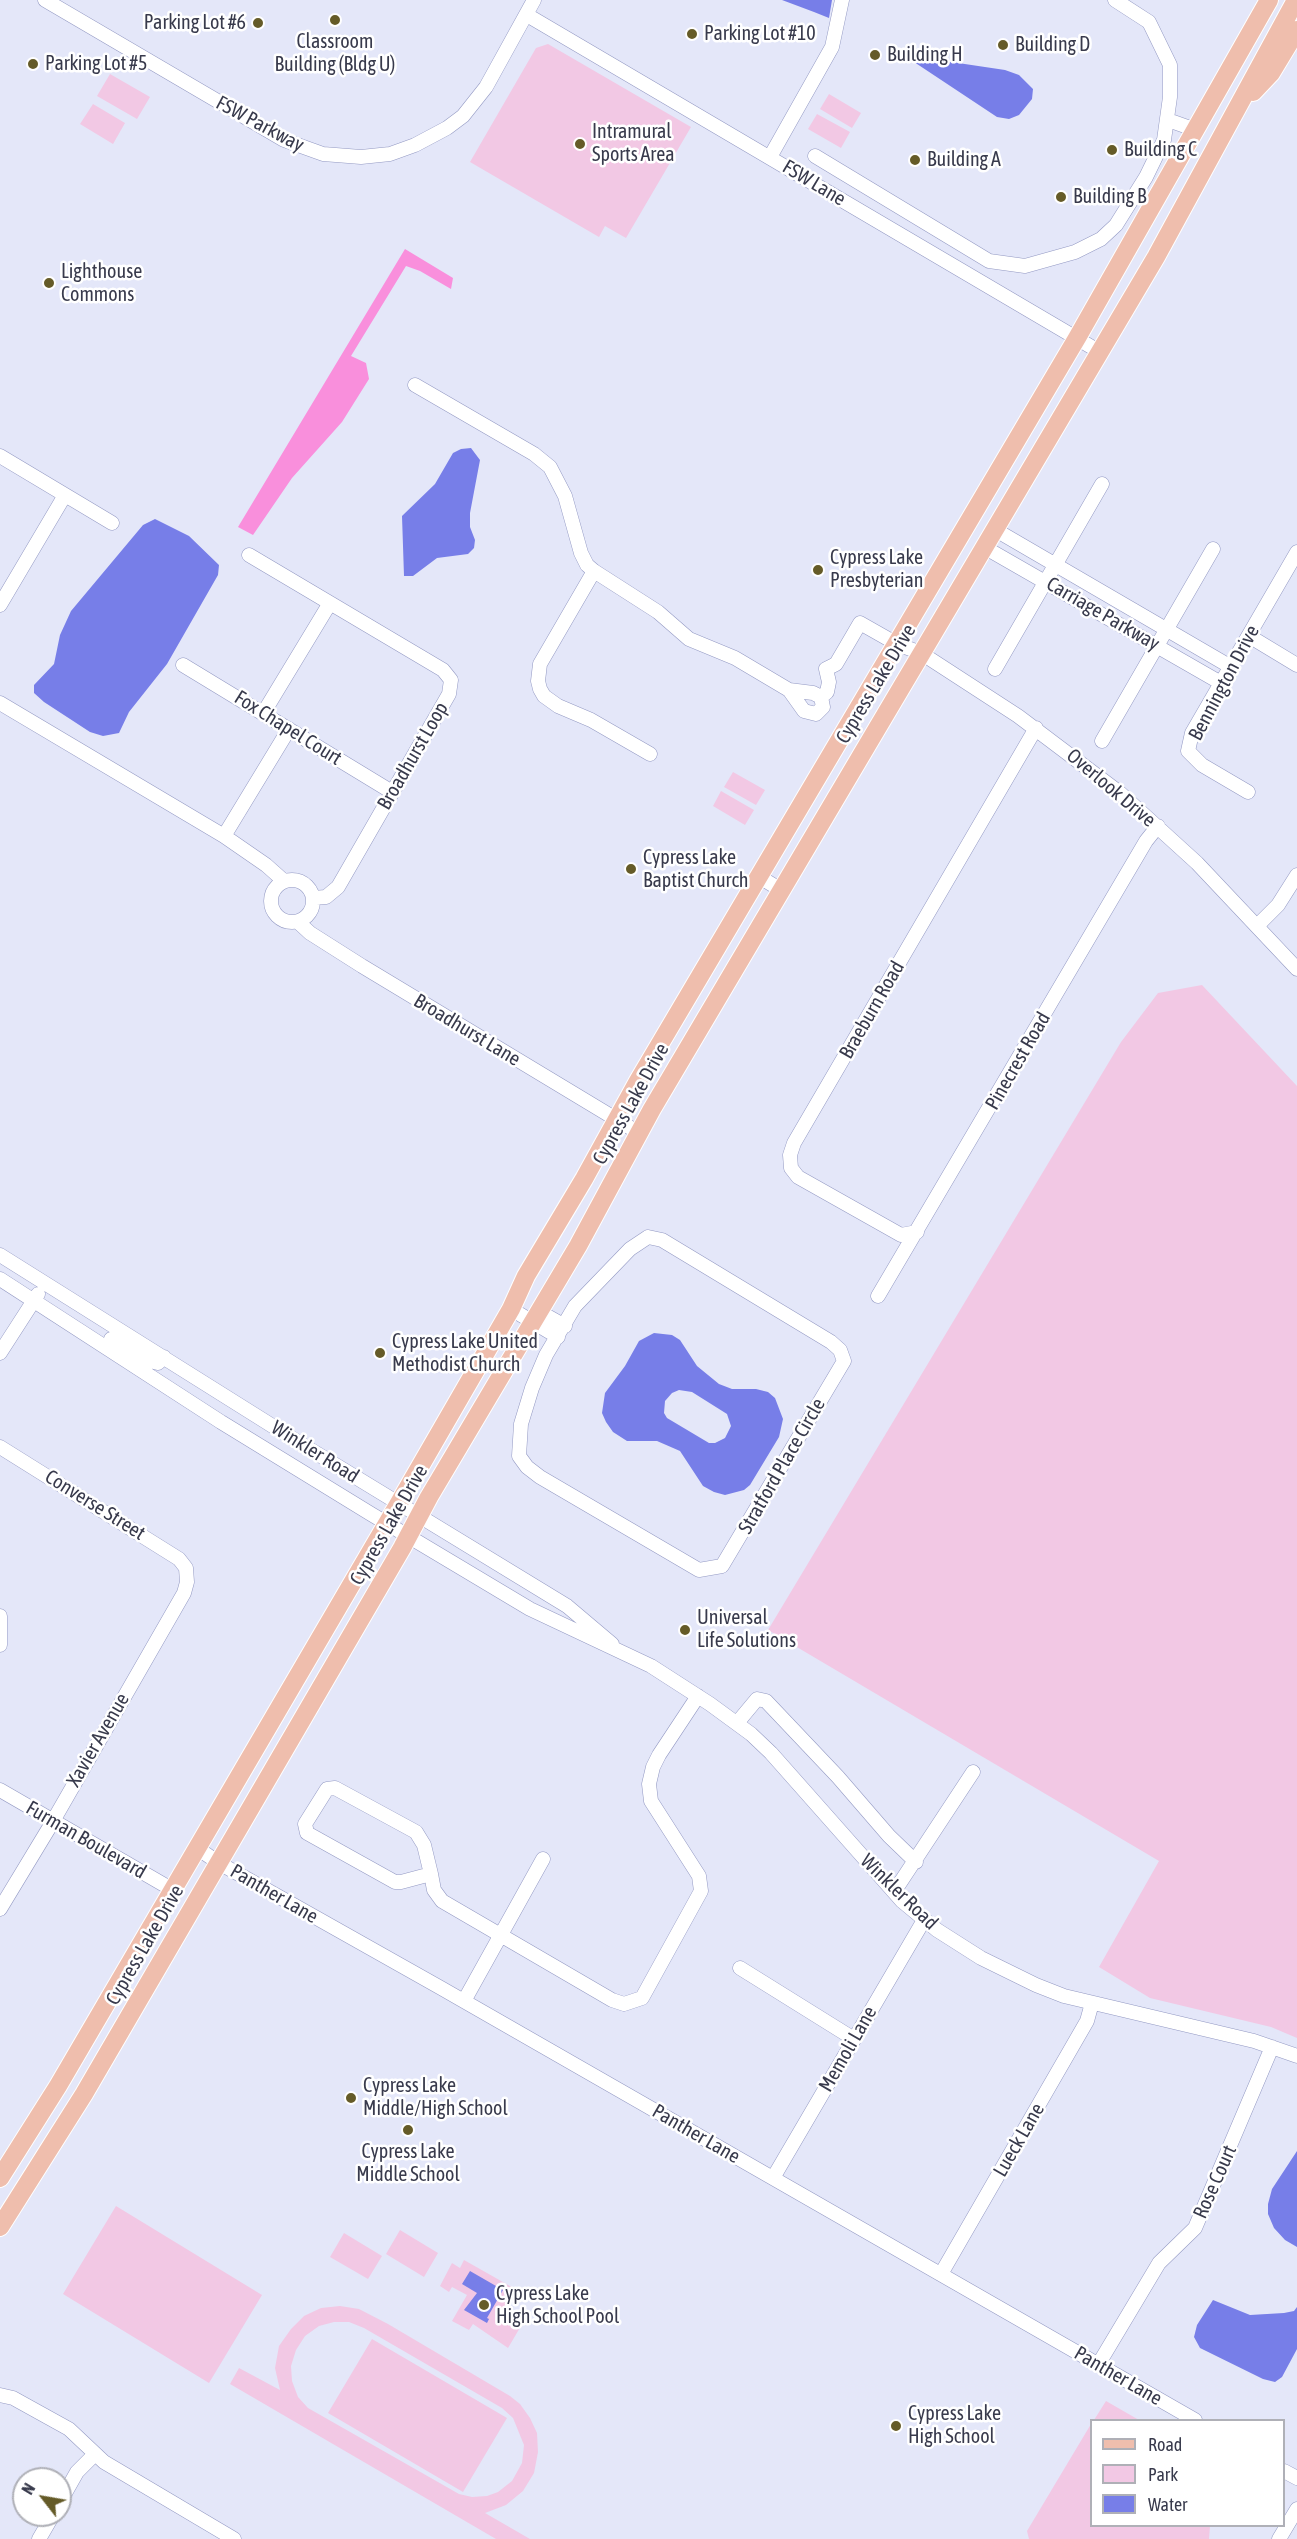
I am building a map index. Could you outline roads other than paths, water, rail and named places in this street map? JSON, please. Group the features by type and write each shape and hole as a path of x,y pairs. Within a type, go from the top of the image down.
{"main road":[{"name":"Cypress Lake Drive","path":"0,2178 58,2086 399,1503 511,1309 526,1276 616,1120 1077,338 1269,0"},
{"name":"Cypress Lake Drive","path":"1,2223 84,2094 429,1497 537,1317 639,1133 1156,257 1296,0"},
{"path":"1234,113 1271,73 1297,30"}],"street":[{"name":"FSW Parkway","path":"45,0 284,140 310,151 348,157 376,156 415,146 463,116 486,87 534,0"},
{"path":"770,157 832,47 842,0"},
{"path":"816,156 856,178 907,212 989,261 1025,267 1075,252 1101,239 1116,225 1146,177 1164,140 1168,120 1170,65 1149,22 1115,0"},
{"name":"FSW Lane","path":"527,15 1100,352"},
{"path":"1168,120 1196,130"},
{"path":"895,231 907,212"},
{"path":"415,384 534,454 550,467 565,496 584,559 594,571 658,612 689,639 735,658 789,690 799,706 810,714 820,711 824,702 821,697 803,690 789,690"},
{"path":"0,456 112,524"},
{"path":"994,669 1102,484"},
{"path":"0,605 65,495"},
{"name":"Carriage Parkway","path":"994,529 1231,667"},
{"name":"Carriage Parkway","path":"984,547 1221,683"},
{"path":"1102,741 1214,549"},
{"name":"Bennington Drive","path":"1248,792 1202,765 1188,751 1192,733 1297,552"},
{"name":"Broadhurst Loop","path":"249,555 443,670 451,680 449,694 338,887 326,897 313,898"},
{"path":"594,571 540,664 538,681 540,689 544,696 558,706 591,720 650,754"},
{"path":"264,712 330,603"},
{"name":"Overlook Drive","path":"821,697 827,692 829,682 826,669 836,664 860,622 897,644 921,653 1035,728 1120,793 1197,863 1297,969"},
{"path":"1249,636 1297,665"},
{"name":"Fox Chapel Court","path":"183,664 392,792"},
{"path":"0,703 224,836 266,865 284,881 299,881 306,885 313,898 310,912 298,922 284,922 278,918 271,905 273,891 284,881"},
{"name":"Braeburn Road","path":"917,1232 901,1235 798,1177 791,1168 790,1155 794,1143 1035,728"},
{"path":"224,836 289,729"},
{"name":"Pinecrest Road","path":"878,1296 1146,841 1158,826"},
{"path":"1257,926 1278,905 1297,875"},
{"path":"758,876 781,890"},
{"name":"Broadhurst Lane","path":"298,922 310,933 363,966 639,1133"},
{"name":"Stratford Place Circle","path":"648,1237 662,1240 831,1341 840,1350 844,1361 722,1566 699,1570 540,1477 527,1467 519,1456 521,1424 532,1388 546,1355 561,1331 575,1306 630,1249 648,1237"},
{"name":"Winkler Road","path":"0,1255 298,1442 567,1606 625,1655"},
{"name":"Winkler Road","path":"0,1278 221,1422 408,1536 530,1609 651,1666 737,1723 777,1761 894,1892 947,1938 1005,1971 1045,1989 1092,2003 1272,2047 1297,2056"},
{"path":"0,1353 45,1283"},
{"path":"511,1309 537,1317 561,1331"},
{"path":"75,1326 100,1333 150,1361 158,1363 164,1357"},
{"name":"Converse Street","path":"0,1447 170,1552 186,1568"},
{"name":"Xavier Avenue","path":"0,1909 184,1593 187,1582 186,1568"},
{"path":"0,1616 0,1645"},
{"path":"431,1874 394,1882 307,1833 305,1824 327,1789 335,1788 416,1832 424,1845 431,1874 434,1890 442,1901 618,2003 637,2001 647,1993 701,1891 699,1876 651,1801 649,1784 659,1755 698,1696"},
{"path":"737,1723 757,1699 766,1701 857,1798 889,1836 916,1862"},
{"path":"894,1892 916,1862 973,1772"},
{"name":"Furman Boulevard","path":"0,1790 173,1890"},
{"name":"Panther Lane","path":"197,1848 219,1863 1192,2419"},
{"path":"464,2001 543,1859"},
{"name":"Memoli Lane","path":"773,2178 924,1920"},
{"path":"740,1968 854,2039"},
{"name":"Lueck Lane","path":"940,2274 1087,2021 1092,2003"},
{"name":"Rose Court","path":"1098,2365 1159,2262 1195,2228 1272,2047"},
{"path":"0,2395 13,2398 69,2429 104,2462 234,2539"},
{"path":"72,2481 94,2454"},
{"path":"1280,2539 1297,2509"},
{"path":"204,2539 211,2526"}],"water":[{"path":"782,0 832,0 829,18 814,12"},
{"path":"909,47 938,60 1005,70 1019,75 1033,89 1032,99 1019,115 1009,119 997,117 905,56"},
{"path":"471,448 480,460 470,513 470,527 475,540 474,548 468,554 437,558 413,576 404,576 402,516 435,484 453,453"},
{"path":"155,519 189,536 219,565 218,575 167,664 129,712 119,733 103,736 90,732 44,702 34,693 34,685 54,664 60,635 71,611 143,525"},
{"path":"654,1333 672,1335 680,1340 697,1366 719,1384 732,1389 756,1389 768,1392 775,1398 783,1419 779,1437 750,1485 744,1490 725,1495 714,1492 703,1486 680,1451 657,1441 627,1441 613,1432 602,1413 605,1393 625,1366 639,1341","holes":["679,1390 692,1392 727,1414 731,1426 725,1438 709,1443 667,1418 664,1413 665,1401 672,1393"]},
{"path":"1297,2151 1297,2247 1285,2240 1274,2228 1268,2214 1268,2204 1272,2189"},
{"path":"470,2271 503,2290 487,2318 489,2319 487,2323 464,2310 477,2293 462,2284"},
{"path":"1213,2300 1250,2315 1284,2313 1294,2311 1297,2307 1297,2349 1282,2377 1275,2382 1263,2379 1200,2348 1194,2337 1197,2325"}],"place":[{"name":"Classroom Building (Bldg U)","path":"335,20"},
{"name":"Parking Lot #6","path":"258,23"},
{"name":"Parking Lot #10","path":"692,34"},
{"name":"Building D","path":"1003,45"},
{"name":"Building H","path":"875,55"},
{"name":"Parking Lot #5","path":"33,64"},
{"name":"Intramural Sports Area","path":"580,144"},
{"name":"Building C","path":"1112,150"},
{"name":"Building A","path":"915,160"},
{"name":"Building B","path":"1061,197"},
{"name":"Lighthouse Commons","path":"49,283"},
{"name":"Cypress Lake Presbyterian","path":"818,570"},
{"name":"Cypress Lake Baptist Church","path":"631,869"},
{"name":"Cypress Lake United Methodist Church","path":"380,1353"},
{"name":"Universal Life Solutions","path":"685,1630"},
{"name":"Cypress Lake Middle/High School","path":"351,2098"},
{"name":"Cypress Lake Middle School","path":"408,2130"},
{"name":"Cypress Lake High School Pool","path":"484,2305"},
{"name":"Cypress Lake High School","path":"896,2426"}]}
